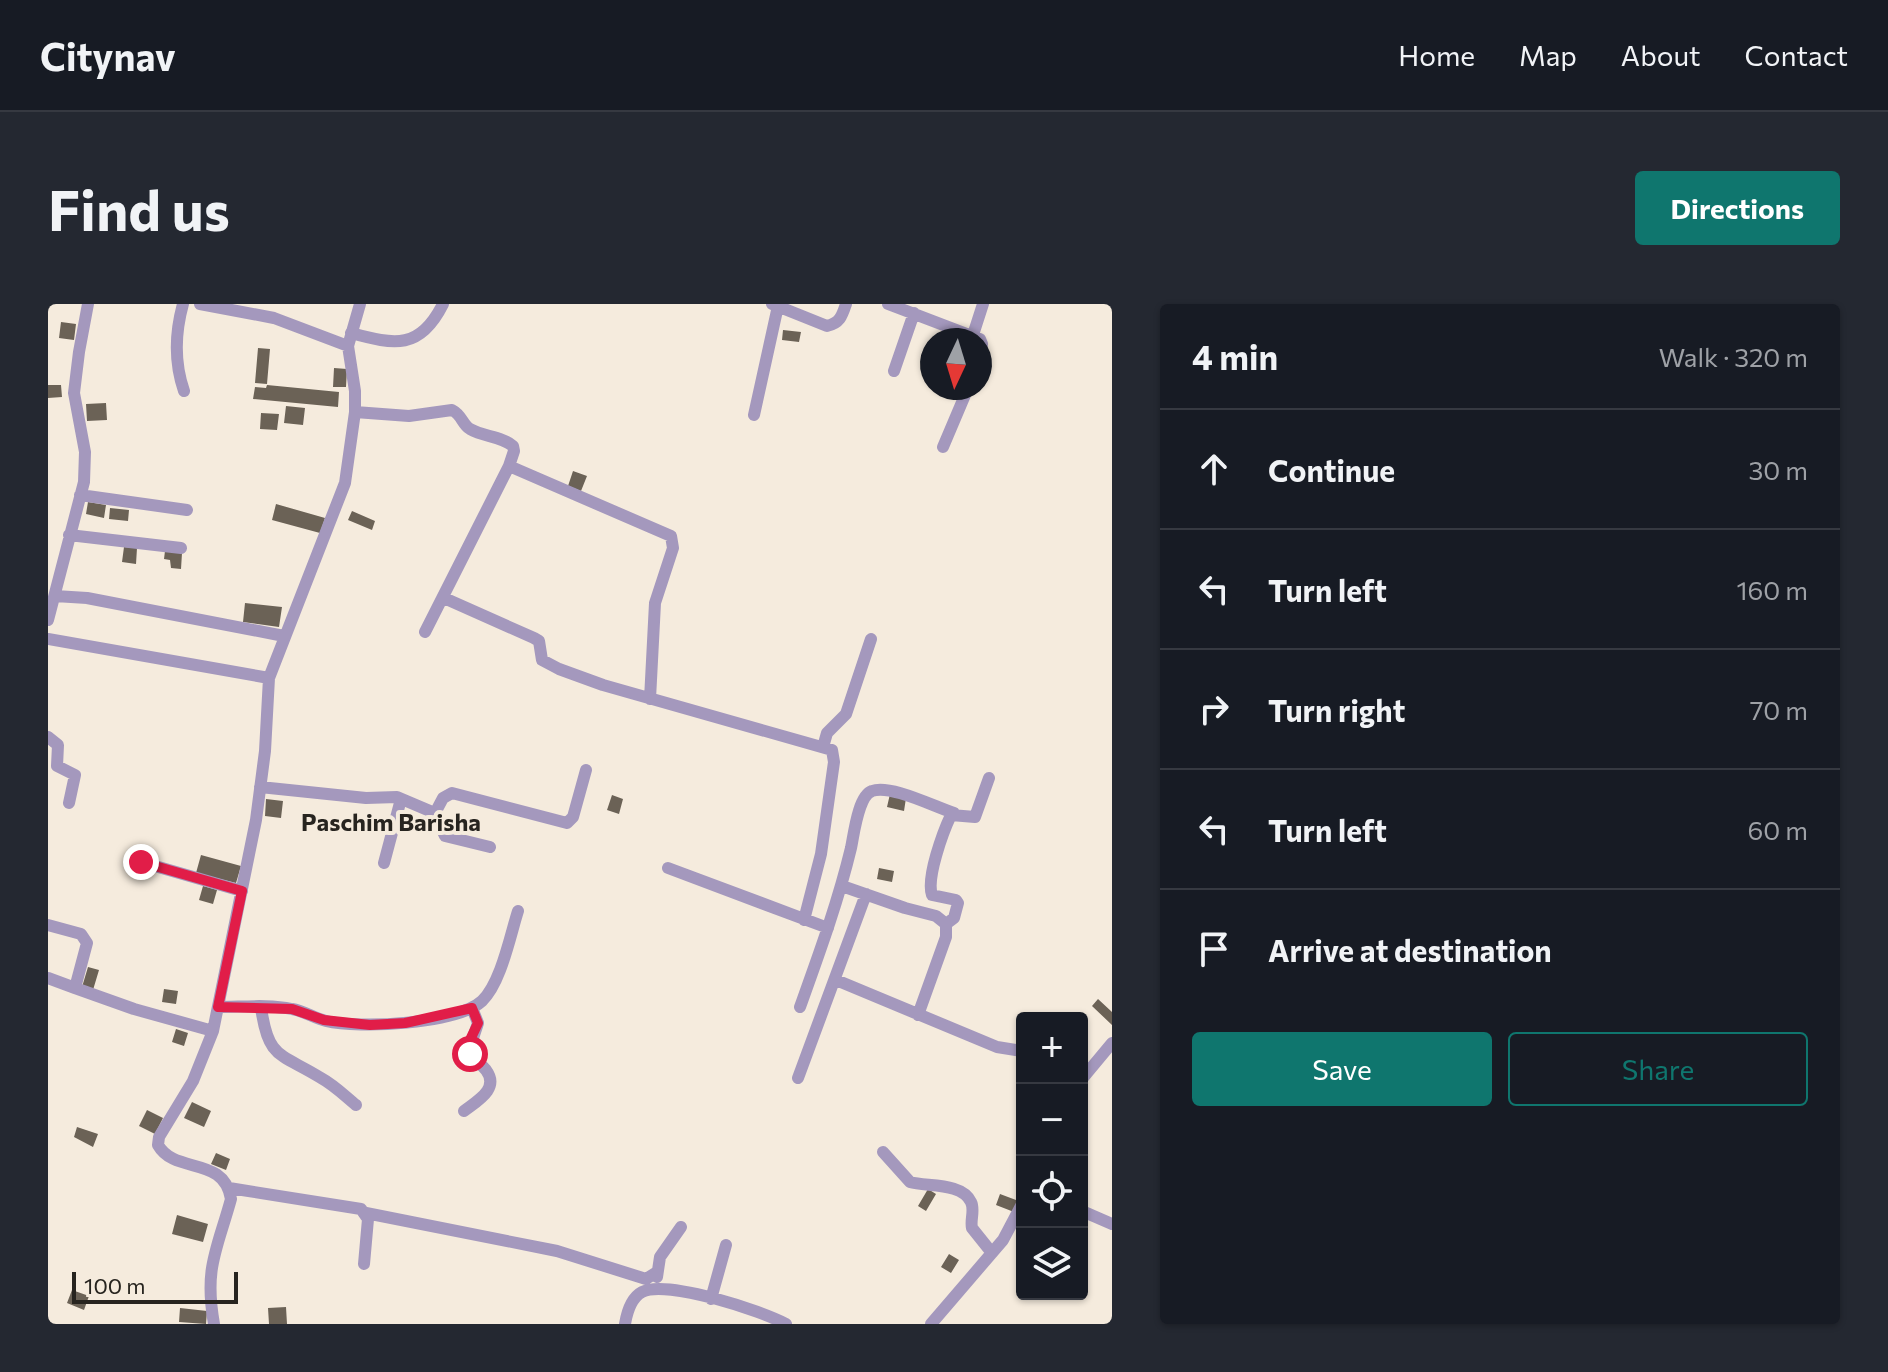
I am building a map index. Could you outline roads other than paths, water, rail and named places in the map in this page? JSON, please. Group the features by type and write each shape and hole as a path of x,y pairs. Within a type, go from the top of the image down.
{"street":[{"path":"49,614 84,482 85,452 74,393 88,304"},
{"path":"183,304 176,351 184,391"},
{"path":"200,304 274,318 349,340 403,342 418,337 428,328 443,304"},
{"path":"214,1324 210,1269 231,1199 229,1188 217,1174 168,1156 158,1145 165,1125 193,1081 213,1031 260,787 269,678 345,483 355,412 349,340 360,304"},
{"path":"754,415 775,305 827,326 836,324 842,318 846,304"},
{"path":"888,304 954,328"},
{"path":"975,328 983,304"},
{"path":"894,371 914,313"},
{"path":"943,447 963,400"},
{"path":"355,412 409,416 447,410 458,412 471,430 511,443 514,451 425,632"},
{"path":"509,466 671,536 673,548 655,603 650,699"},
{"path":"80,495 187,510"},
{"path":"69,535 181,548"},
{"path":"48,557 63,560"},
{"path":"55,596 87,598 284,636"},
{"path":"444,598 539,641 542,660 547,664 650,699 832,750 834,762 821,854 804,920"},
{"path":"48,639 269,678"},
{"path":"823,747 827,733 846,714 871,639"},
{"path":"48,737 58,745 57,766 75,775 69,803"},
{"path":"434,815 443,798 452,793 569,823 586,770"},
{"path":"800,1007 842,886 862,801 873,791 913,798 968,819 975,817 989,778"},
{"path":"260,787 366,798 393,796 426,808 434,815 445,836 490,847"},
{"path":"384,863 401,799"},
{"path":"946,924 954,918 958,903 932,895 930,882 949,818 954,813"},
{"path":"141,862 242,891"},
{"path":"668,868 828,928"},
{"path":"842,886 936,916 946,924"},
{"path":"798,1078 866,894"},
{"path":"218,1007 292,1009 333,1022 370,1025 405,1023 472,1008 483,1000 494,982 518,911"},
{"path":"918,1015 946,937 946,924"},
{"path":"48,925 81,934 86,939 75,988"},
{"path":"48,978 134,1009 213,1031"},
{"path":"836,980 997,1047 1016,1050"},
{"path":"261,1007 266,1037 279,1055 322,1078 356,1105"},
{"path":"464,1111 488,1093 490,1085 488,1072 469,1050 478,1023 472,1008"},
{"path":"1088,1068 1112,1043"},
{"path":"883,1152 910,1182 939,1184 968,1198 972,1205 972,1228 992,1253"},
{"path":"229,1188 315,1203 353,1206 366,1213 557,1251 646,1279 657,1272"},
{"path":"364,1264 366,1213"},
{"path":"1088,1214 1112,1224"},
{"path":"931,1324 1003,1240 1016,1215"},
{"path":"656,1289 660,1257 681,1227"},
{"path":"711,1299 726,1245"},
{"path":"625,1324 633,1299 639,1293 656,1289 750,1308 786,1324"}],"district":[{"name":"Paschim Barisha","path":"391,823"}]}
